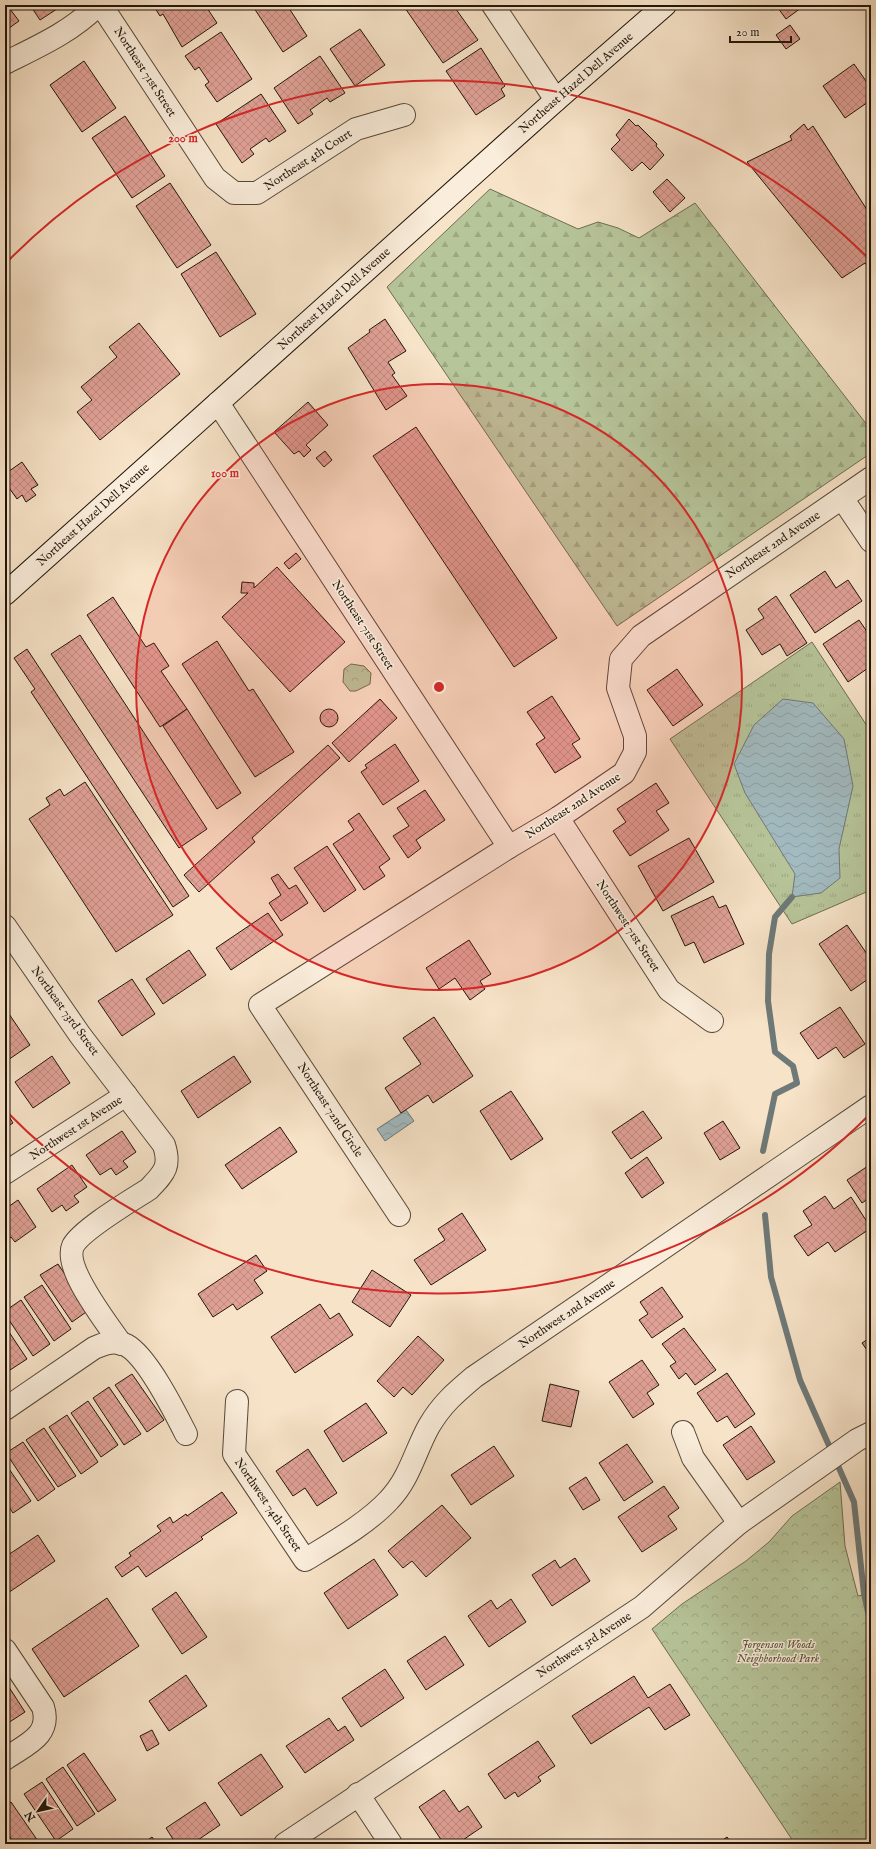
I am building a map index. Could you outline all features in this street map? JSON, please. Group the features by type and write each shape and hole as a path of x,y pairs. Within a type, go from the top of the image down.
{"street":[{"path":"5,63 42,45 82,21 99,5"},
{"name":"Northeast 71st Street","path":"99,5 215,178 234,193"},
{"path":"493,5 556,100"},
{"name":"Northeast Hazel Dell Avenue","path":"5,594 556,100 665,5"},
{"name":"Northeast 4th Court","path":"234,193 257,193 356,129 404,115"},
{"name":"Northeast 71st Street","path":"218,403 509,847"},
{"name":"Northeast 2nd Avenue","path":"260,1005 509,847 558,818 624,773 635,752 635,736 618,688 621,659 641,636 871,478"},
{"path":"842,498 871,541"},
{"name":"Northwest 71st Street","path":"558,818 669,990 712,1021"},
{"name":"Northeast 73rd Street","path":"5,926 80,1035 164,1146 168,1159 166,1167 158,1180 149,1189 84,1234 73,1246 72,1260 77,1276 121,1344"},
{"name":"Northeast 72nd Circle","path":"260,1005 399,1215"},
{"name":"Northwest 1st Avenue","path":"5,1173 126,1095"},
{"name":"Northwest 2nd Avenue","path":"305,1560 359,1525 389,1500 410,1471 429,1427 446,1401 474,1377 871,1106"},
{"path":"5,1409 94,1348 110,1342 132,1348 139,1355 156,1380 186,1434"},
{"name":"Northwest 74th Street","path":"237,1401 234,1454 305,1560"},
{"path":"683,1432 693,1458 739,1523"},
{"name":"Northwest 3rd Avenue","path":"285,1844 358,1794 642,1607 739,1523 857,1440 871,1433"},
{"path":"5,1650 43,1707 46,1715 42,1732 36,1738 5,1758"},
{"path":"358,1794 390,1844"}],"green space":[{"path":"490,189 578,229 598,222 618,228 639,238 695,203 871,430 871,453 617,626 387,287"},
{"path":"812,642 871,732 871,857 867,868 871,890 792,924 670,739"},
{"path":"351,664 364,666 371,673 370,684 356,691 350,691 343,682 344,669"},
{"name":"Jorgenson Woods Neighborhood Park","path":"840,1482 845,1546 858,1596 871,1593 871,1844 795,1844 652,1629 682,1604 746,1561 769,1542 792,1516"}],"water":[{"path":"783,699 813,703 844,739 853,786 839,849 840,878 821,893 792,897 795,874 745,793 734,764 754,725"},
{"path":"406,1110 414,1121 385,1141 377,1129"}],"building":[{"path":"5,5 7,5 19,21 5,31"},
{"path":"30,5 63,5 40,20"},
{"path":"153,5 205,5 217,23 182,47 163,14 160,16"},
{"path":"252,5 287,5 307,36 283,52"},
{"path":"410,5 453,5 478,40 443,63 405,8"},
{"path":"768,5 805,5 786,19 778,8 772,10"},
{"path":"790,25 800,39 786,49 776,35"},
{"path":"360,29 385,65 355,86 330,49"},
{"path":"221,32 252,79 217,102 205,85 209,82 199,67 195,70 185,56"},
{"path":"481,48 505,86 501,89 505,96 476,115 446,71"},
{"path":"320,56 345,93 330,102 327,98 310,110 313,114 298,124 274,88"},
{"path":"84,61 116,108 82,132 50,85"},
{"path":"854,64 871,88 871,100 845,118 823,86"},
{"path":"261,94 286,131 269,142 266,138 250,149 254,154 242,163 216,124"},
{"path":"125,116 165,176 132,198 92,138"},
{"path":"629,119 636,126 638,125 657,144 656,146 664,155 650,170 642,162 632,171 611,149 620,140 616,135"},
{"path":"804,124 808,130 813,126 871,216 870,270 865,263 842,278 747,162 792,140 790,136"},
{"path":"667,179 685,198 670,212 653,192"},
{"path":"170,183 211,245 177,268 136,206"},
{"path":"216,252 256,314 220,337 181,274"},
{"path":"385,319 406,351 388,362 395,373 392,375 407,396 386,410 348,348 370,332 369,330"},
{"path":"139,323 180,374 100,440 77,412 92,400 81,387 117,357 109,347"},
{"path":"308,402 328,425 306,445 311,450 304,457 299,451 294,454 274,432"},
{"path":"416,427 557,638 514,667 373,456"},
{"path":"325,451 332,460 324,467 316,458"},
{"path":"22,462 38,485 31,489 36,495 26,502 22,495 17,499 5,482 5,474"},
{"path":"296,553 301,559 289,569 284,563"},
{"path":"277,567 345,642 290,692 222,617 248,593 241,593 242,582 254,583 254,588"},
{"path":"825,571 836,588 848,580 862,601 815,633 790,595"},
{"path":"776,596 807,643 787,656 780,644 762,655 746,630 764,618 758,609"},
{"path":"113,597 146,647 154,643 169,666 161,671 187,709 160,727 87,615"},
{"path":"859,620 870,636 871,635 871,666 848,682 823,644"},
{"path":"80,635 207,829 179,848 51,654"},
{"path":"217,641 249,691 253,689 294,752 255,777 182,664"},
{"path":"27,649 189,896 173,907 31,692 35,689 14,658"},
{"path":"677,669 703,705 673,726 647,690"},
{"path":"552,696 580,739 572,744 581,757 555,773 536,744 545,738 527,712"},
{"path":"380,699 397,718 349,762 332,743"},
{"path":"187,709 241,793 217,809 163,726"},
{"path":"329,709 335,712 338,718 335,724 329,727 323,724 320,718 323,712"},
{"path":"395,744 419,781 383,805 361,772 367,768 365,765"},
{"path":"328,745 340,758 252,838 255,842 199,892 184,875"},
{"path":"85,782 173,915 116,952 29,819 50,805 46,798 60,789 64,796"},
{"path":"656,783 669,803 656,811 669,830 630,856 613,831 626,822 617,809"},
{"path":"425,790 445,820 416,840 421,848 408,858 393,836 409,826 397,808"},
{"path":"359,813 390,859 379,867 385,876 364,890 333,844 354,830 348,821"},
{"path":"689,838 714,882 663,911 638,866"},
{"path":"327,846 356,890 324,912 294,868"},
{"path":"278,874 289,889 296,885 308,903 281,921 269,903 281,895 271,878"},
{"path":"713,896 719,908 726,905 744,944 704,963 694,942 685,946 671,916"},
{"path":"268,913 283,935 231,970 216,948"},
{"path":"847,925 867,954 871,952 871,977 851,991 819,944"},
{"path":"469,940 491,974 480,981 485,989 470,1000 455,978 439,989 426,968"},
{"path":"189,950 206,975 163,1004 146,979"},
{"path":"132,979 155,1014 122,1036 98,1001"},
{"path":"840,1007 865,1044 844,1058 836,1047 818,1059 800,1033"},
{"path":"5,1008 30,1045 5,1062"},
{"path":"434,1017 473,1076 433,1103 428,1095 401,1113 385,1088 421,1064 403,1038"},
{"path":"52,1056 70,1083 33,1108 15,1082"},
{"path":"234,1056 251,1082 198,1118 181,1091"},
{"path":"511,1091 543,1139 511,1160 480,1111"},
{"path":"5,1110 13,1123 5,1128"},
{"path":"643,1111 662,1138 631,1159 612,1132"},
{"path":"723,1121 740,1148 720,1160 704,1133"},
{"path":"280,1127 297,1152 242,1189 225,1165"},
{"path":"122,1131 136,1152 123,1161 128,1167 116,1175 111,1168 100,1175 86,1155"},
{"path":"647,1157 664,1183 642,1198 625,1173"},
{"path":"871,1164 871,1197 862,1203 847,1180"},
{"path":"72,1165 87,1187 74,1196 79,1202 66,1211 62,1205 52,1212 37,1189"},
{"path":"825,1196 834,1209 851,1197 871,1228 835,1252 828,1242 808,1256 794,1236 812,1225 803,1211"},
{"path":"18,1200 36,1227 15,1242 11,1237 5,1241 5,1209"},
{"path":"462,1213 486,1250 431,1285 414,1260 445,1240 438,1229"},
{"path":"256,1255 267,1271 254,1280 263,1293 237,1310 233,1304 213,1317 198,1294"},
{"path":"58,1264 89,1310 72,1322 40,1275"},
{"path":"372,1270 411,1295 390,1327 352,1302"},
{"path":"42,1285 71,1329 54,1341 24,1297"},
{"path":"662,1287 683,1317 652,1338 639,1320 648,1314 640,1302"},
{"path":"21,1300 50,1344 33,1356 5,1314 5,1311"},
{"path":"320,1304 330,1319 339,1313 353,1335 295,1373 271,1337"},
{"path":"5,1326 27,1359 10,1370 5,1363"},
{"path":"684,1328 716,1370 695,1385 686,1373 679,1379 670,1366 676,1362 662,1344"},
{"path":"418,1336 444,1360 412,1395 403,1387 394,1397 377,1381"},
{"path":"871,1337 871,1356 862,1343"},
{"path":"642,1360 659,1385 647,1393 654,1404 633,1418 609,1382"},
{"path":"727,1373 755,1414 735,1428 727,1416 717,1422 697,1393"},
{"path":"132,1374 164,1420 147,1432 115,1385"},
{"path":"550,1384 579,1391 571,1427 542,1421"},
{"path":"109,1387 141,1434 124,1445 93,1398"},
{"path":"88,1401 118,1445 101,1457 71,1413"},
{"path":"366,1403 387,1433 343,1462 324,1431"},
{"path":"67,1415 98,1462 81,1474 49,1427"},
{"path":"751,1426 775,1462 747,1480 723,1445"},
{"path":"44,1428 76,1476 58,1487 26,1440"},
{"path":"23,1442 55,1489 38,1501 6,1453"},
{"path":"627,1444 653,1482 624,1501 599,1463"},
{"path":"494,1446 514,1476 471,1505 451,1475"},
{"path":"308,1449 337,1493 317,1506 305,1488 293,1496 276,1471"},
{"path":"5,1463 31,1501 13,1513 5,1501"},
{"path":"586,1477 600,1500 583,1510 569,1488"},
{"path":"664,1486 679,1508 668,1516 677,1529 642,1552 618,1517"},
{"path":"222,1492 237,1513 201,1537 203,1539 146,1577 138,1566 122,1577 115,1567 131,1556 129,1553 161,1531 157,1526 170,1517 173,1523 186,1514 187,1516"},
{"path":"442,1505 471,1538 426,1577 412,1561 403,1568 388,1551"},
{"path":"5,1510 9,1516 5,1519"},
{"path":"38,1535 55,1561 5,1595 5,1557"},
{"path":"575,1558 590,1581 552,1606 532,1575 555,1560 560,1568"},
{"path":"374,1559 398,1595 348,1629 324,1593"},
{"path":"176,1592 207,1637 182,1654 152,1609"},
{"path":"107,1598 139,1646 64,1697 32,1649"},
{"path":"511,1599 526,1622 489,1647 468,1616 491,1600 497,1609"},
{"path":"445,1636 464,1665 426,1690 407,1661"},
{"path":"385,1669 404,1698 361,1727 342,1698"},
{"path":"186,1675 207,1706 169,1731 149,1701"},
{"path":"634,1676 648,1698 670,1684 690,1715 665,1730 649,1707 591,1744 572,1716"},
{"path":"5,1681 25,1712 8,1723 5,1718"},
{"path":"329,1718 338,1731 345,1726 354,1740 305,1773 286,1746"},
{"path":"152,1730 159,1744 147,1751 140,1736"},
{"path":"538,1741 555,1766 538,1777 541,1781 518,1797 515,1792 505,1799 488,1774"},
{"path":"84,1753 116,1800 98,1812 67,1765"},
{"path":"261,1754 283,1787 241,1816 218,1783"},
{"path":"63,1767 95,1814 77,1826 46,1779"},
{"path":"42,1782 73,1829 56,1841 24,1794"},
{"path":"444,1790 459,1812 468,1806 482,1827 457,1844 444,1844 419,1807"},
{"path":"11,1802 40,1844 15,1844 5,1830 5,1807"},
{"path":"205,1802 220,1825 192,1844 176,1844 166,1828"},
{"path":"152,1837 157,1844 142,1844"},
{"path":"727,1837 732,1844 717,1844"}],"waterway":[{"path":"763,1151 775,1094 797,1083 793,1066 775,1052 768,1001 769,954 775,917 792,897"},
{"path":"765,1215 771,1277 800,1380 854,1502 864,1594 871,1625"}]}
